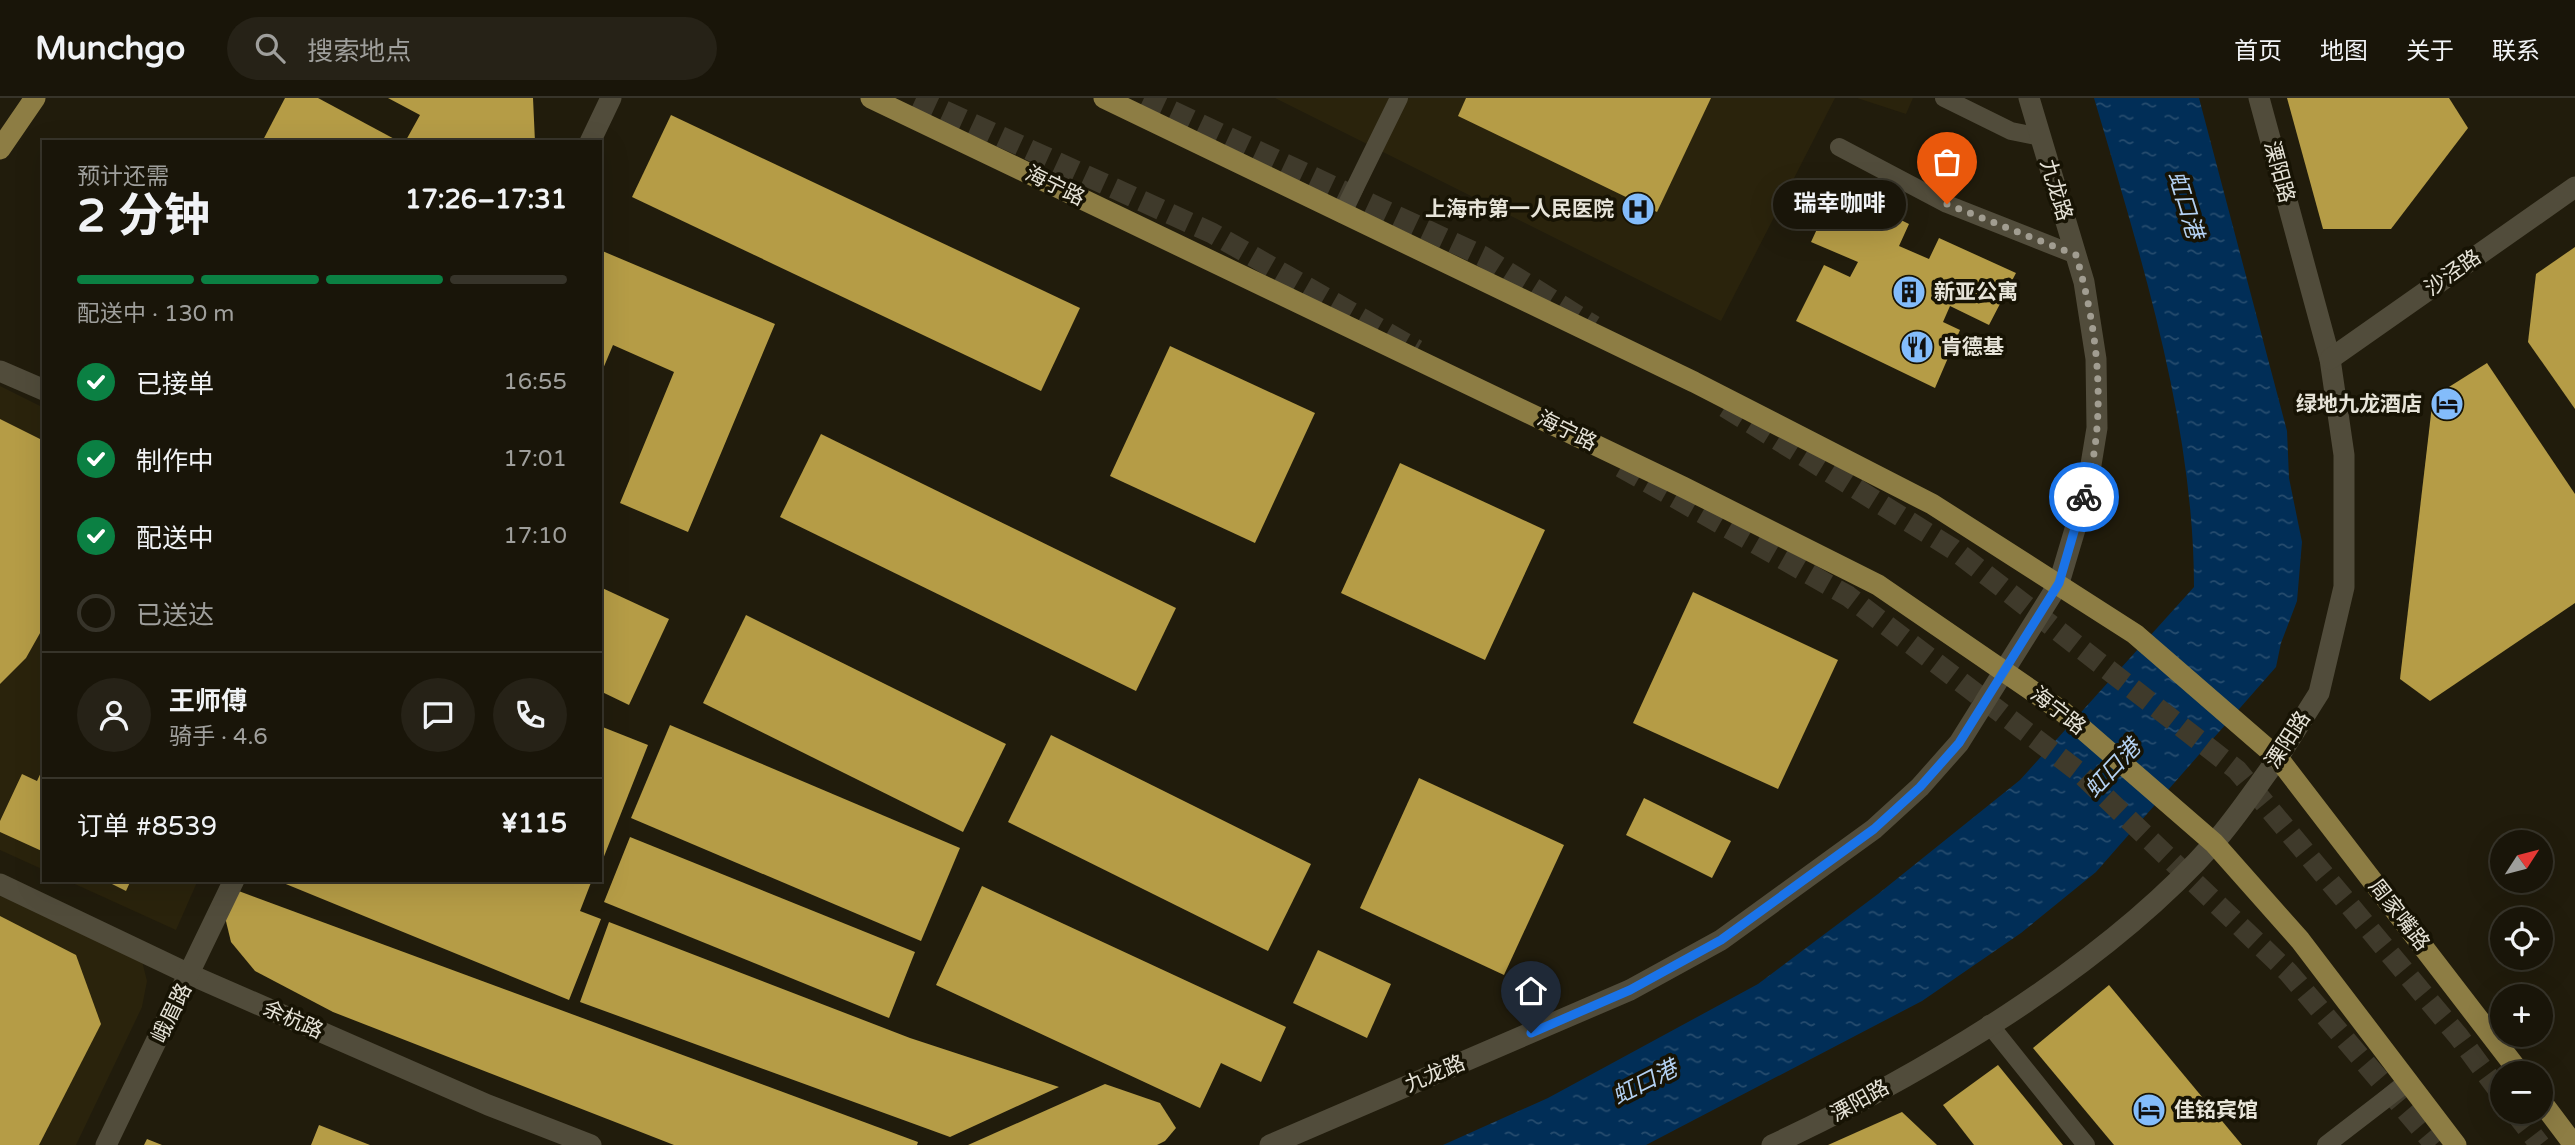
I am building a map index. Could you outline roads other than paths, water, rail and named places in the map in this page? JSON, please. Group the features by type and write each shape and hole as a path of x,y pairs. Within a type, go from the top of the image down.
{"main road":[{"path":"0,149 29,107 42,98"},
{"name":"海宁路","path":"871,98 1695,493 1878,585 2007,671 2063,712 2214,843"},
{"path":"1104,98 1694,382 1920,498 2059,583 2134,634 2255,734 2278,758"},
{"name":"周家嘴路","path":"2278,758 2511,1061"},
{"path":"2214,843 2300,940 2456,1145"},
{"path":"2553,1117 2574,1145"}],"street":[{"path":"591,140 611,98"},
{"name":"九龙路","path":"1270,1145 1630,990 1721,940 1874,829 1920,787 1959,743 2007,671 2059,583 2087,489 2097,428 2096,359 2084,282 2029,98"},
{"name":"溧阳路","path":"1772,1145 1929,1063 2133,922 2214,843 2278,758 2319,693 2344,587 2344,455 2330,359 2259,98"},
{"name":"沙泾路","path":"2330,359 2575,187"},
{"path":"0,371 42,389"},
{"name":"峨眉路","path":"106,1145 191,975 233,882"},
{"name":"余杭路","path":"0,884 191,975 488,1105 591,1145"}],"lane":[{"path":"1342,214 1399,98"},
{"path":"1944,98 2011,131 2041,138"},
{"path":"1839,147 1947,204 2076,255"},
{"path":"1989,1024 2086,1145"},
{"path":"2326,1145 2409,1081"}],"water":[{"name":"虹口港","path":"2094,98 2199,98 2287,431 2289,478 2302,542 2297,601 2281,643 2276,667 2096,872 2021,933 1922,1001 1646,1145 1443,1145 1548,1098 1758,984 1878,894 2020,780 2194,587 2192,525 2174,401 2146,278"}],"tunnel":[{"path":"916,98 1212,233 1417,350"},
{"path":"1144,98 1482,256 1594,326"},
{"path":"1725,407 1953,549 2237,770 2459,1037 2490,1079"},
{"path":"1621,467 1848,596 2079,772 2288,972 2435,1145"},
{"path":"2524,1124 2540,1145"}],"place":[{"name":"瑞幸咖啡","path":"1947,204"},
{"name":"上海市第一人民医院","path":"1638,209"},
{"name":"新亚公寓","path":"1909,292"},
{"name":"肯德基","path":"1917,347"},
{"name":"绿地九龙酒店","path":"2447,404"},
{"name":"佳铭宾馆","path":"2149,1110"}]}
